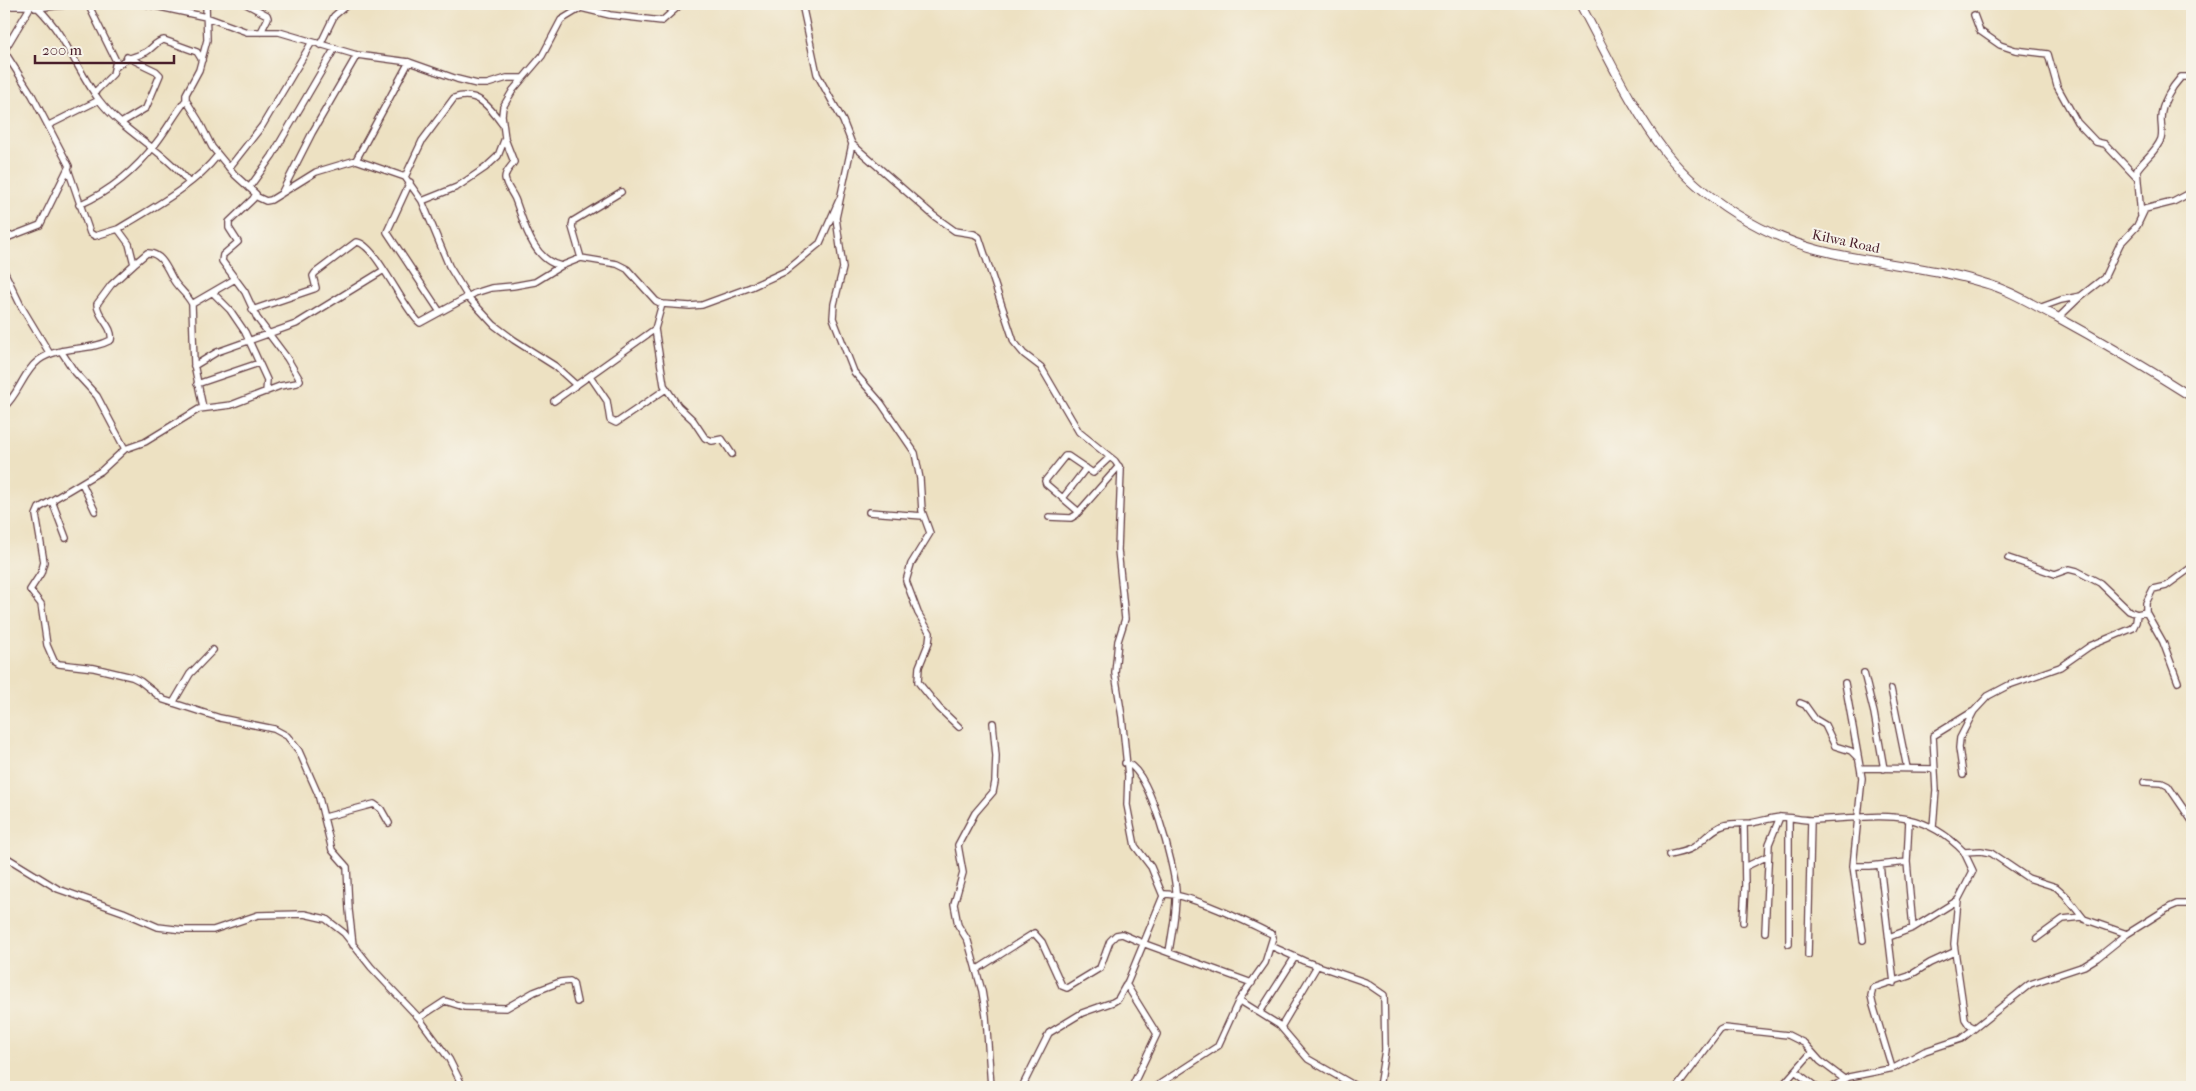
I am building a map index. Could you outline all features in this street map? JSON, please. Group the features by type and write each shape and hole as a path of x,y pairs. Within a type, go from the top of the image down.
{"highway":[{"name":"Kilwa Road","path":"1580,4 1652,134 1667,154 1692,180 1724,205 1754,224 1812,248 1943,272 1986,283 2058,318 2129,358 2192,397"}],"street":[{"path":"4,6 30,6 38,8 75,4"},
{"path":"88,4 111,50 116,67"},
{"path":"146,4 206,17 242,31 278,32 357,55 409,62 457,79 480,84 507,78 523,78"},
{"path":"206,4 207,40 199,70 186,94 186,100 199,121 208,141 218,155 255,192 255,196 266,201 280,196 316,172 356,160 405,177 422,202 449,266 468,297 494,325 555,366 576,385"},
{"path":"246,4 268,18 262,32"},
{"path":"320,44 334,16 348,4"},
{"path":"561,266 548,261 537,249 524,225 505,180 506,171 514,162 505,138 502,115 503,107 513,90 542,56 561,20 579,8 610,15 662,21 681,4"},
{"path":"802,4 817,74 843,121 852,144 934,216 955,230 979,237 1014,342 1024,354 1041,367 1079,432 1119,466 1121,484 1118,550 1125,619 1118,641 1115,673 1122,717 1128,780 1127,811 1135,844 1151,867 1164,894 1126,984 1115,1001 1082,1013 1049,1033 1022,1087"},
{"path":"30,6 4,51 66,158 85,224 92,235 118,229 189,183 210,165 218,155"},
{"path":"38,8 59,33 99,100 151,150 173,165 189,183"},
{"path":"1974,16 1980,31 2000,45 2015,50 2048,54 2058,88 2077,122 2096,143 2105,144 2137,178"},
{"path":"94,92 113,74 116,67 127,58 148,51 160,40 197,52 202,60"},
{"path":"229,168 262,126 312,42"},
{"path":"249,188 272,156 335,48"},
{"path":"280,196 312,133 357,55"},
{"path":"121,123 146,108 160,75 156,71 127,58"},
{"path":"356,160 409,62"},
{"path":"2141,218 2137,178 2138,168 2155,150 2160,140 2163,131 2162,115 2171,91 2182,76 2192,77"},
{"path":"405,177 422,141 454,98 470,96 484,101 504,128"},
{"path":"48,125 99,100"},
{"path":"79,205 114,186 151,150 186,100"},
{"path":"422,202 449,191 485,168 498,156 505,138"},
{"path":"852,144 839,200 836,224 843,266 834,304 833,318 854,372 881,403 915,453 919,470 924,516 930,535 913,560 906,580 918,613 930,633 929,642 918,672 918,682 939,708 959,726"},
{"path":"4,240 40,225 68,169"},
{"path":"410,182 387,232 440,312"},
{"path":"581,258 572,227 573,221 621,192"},
{"path":"2058,318 2081,296 2104,278 2120,244 2137,226 2147,208 2173,202 2192,192"},
{"path":"255,196 229,222 229,228 238,242 223,255 222,261 245,292 252,310 287,358 300,380 297,383 280,386 222,407 203,408 145,442 125,449 107,467 36,511 44,562 41,573 30,590 41,604 45,635 54,660 65,666 94,668 132,677 140,681 158,697 220,718 274,729 281,732 293,744 304,761 318,794 332,850 347,867 353,944"},
{"path":"252,310 316,288 313,276 315,273 356,242 365,245 419,322 425,322 468,297 491,288 534,282 561,266 581,258 608,262 628,269 650,297 662,304 702,305 757,285 791,268 820,243 839,200"},
{"path":"118,229 128,244 134,264"},
{"path":"4,407 16,394 33,366 50,354 111,340 111,332 98,312 97,304 111,285 148,253 154,254 165,264 174,282 188,296 192,304 194,366 203,408"},
{"path":"194,366 217,352 270,335 306,318 384,270"},
{"path":"4,271 21,306 50,354"},
{"path":"192,304 235,279"},
{"path":"212,292 230,310 249,341 267,380 266,392"},
{"path":"2039,308 2081,296"},
{"path":"662,304 655,329 662,380 666,389 678,406 691,417 705,438 712,440 722,439 732,454"},
{"path":"554,401 655,329"},
{"path":"61,351 74,371 97,396 125,449"},
{"path":"197,384 259,363"},
{"path":"590,376 606,401 610,420 616,423 666,389"},
{"path":"1079,512 1046,484 1045,480 1065,456 1068,456 1093,473 1110,457"},
{"path":"1049,517 1071,518 1079,512 1119,466"},
{"path":"1062,498 1086,468"},
{"path":"82,483 95,511"},
{"path":"52,501 66,538"},
{"path":"869,512 924,516"},
{"path":"2008,558 2055,574 2069,569 2077,570 2100,583 2128,611 2136,614 2146,612"},
{"path":"2178,682 2163,642 2146,612 2146,603 2152,589 2166,586 2192,567"},
{"path":"1933,827 1936,790 1933,736 1974,711 1988,696 2000,689 2060,667 2090,646 2133,628 2136,622 2136,614"},
{"path":"173,703 190,674 214,650"},
{"path":"1864,673 1874,713 1884,769"},
{"path":"1845,683 1860,768 1861,784 1854,866 1863,940"},
{"path":"1891,689 1907,768"},
{"path":"1800,703 1805,705 1814,718 1825,725 1835,746 1851,751 1859,760"},
{"path":"1963,775 1959,748 1960,738 1974,711"},
{"path":"991,1087 986,1016 968,941 959,929 955,916 954,900 963,873 958,846 967,826 994,788 996,756 993,722"},
{"path":"1125,762 1134,767 1139,775 1164,832 1173,863 1176,895 1169,952"},
{"path":"1860,768 1935,769"},
{"path":"2144,782 2162,783 2168,786 2192,821"},
{"path":"324,817 374,804 381,809 389,823"},
{"path":"1669,855 1694,847 1719,827 1780,817 1811,820 1858,816 1893,817 1933,827 1950,837 1964,852 1972,867 1972,873 1958,900 1954,952 1965,1019 1969,1025 1975,1028"},
{"path":"1765,932 1768,856 1771,836 1780,817"},
{"path":"1789,818 1789,944"},
{"path":"1808,955 1811,820"},
{"path":"1909,820 1907,862 1913,928"},
{"path":"1743,922 1744,824"},
{"path":"1964,852 1981,851 1991,853 2028,878 2056,887 2065,895 2081,917"},
{"path":"4,856 58,889 158,927 183,930 213,930 258,915 304,914 326,919 335,925 353,944 419,1018 449,1059 463,1087"},
{"path":"1745,867 1768,856"},
{"path":"1854,866 1907,862"},
{"path":"1880,865 1894,983"},
{"path":"1155,1087 1218,1046 1239,1000 1264,963 1271,946 1272,934 1227,913 1176,895 1164,894"},
{"path":"1889,937 1913,928 1958,900"},
{"path":"1832,1087 1844,1079 1863,1073 1892,1068 1926,1051 1962,1039 2030,984 2090,962 2106,953 2127,934 2170,907 2177,904 2192,904"},
{"path":"2037,938 2063,919 2081,917 2127,934"},
{"path":"976,970 1034,933 1042,942 1062,986 1067,988 1101,968 1108,944 1116,935 1122,934 1144,944 1252,983"},
{"path":"1271,946 1317,966 1365,982 1386,996 1384,1061 1379,1087"},
{"path":"1892,1068 1876,1020 1871,996 1875,986 1894,983 1954,952"},
{"path":"1260,1012 1295,957"},
{"path":"1281,1027 1317,966"},
{"path":"419,1018 445,1001 464,1007 512,1006 534,992 566,981 573,983 577,1002"},
{"path":"1126,984 1157,1032 1132,1087"},
{"path":"1239,1000 1281,1027 1308,1059 1356,1087"},
{"path":"1677,1087 1722,1029 1788,1035 1804,1043 1844,1079"},
{"path":"1781,1087 1812,1052"},
{"path":"1795,1071 1816,1087"}]}
